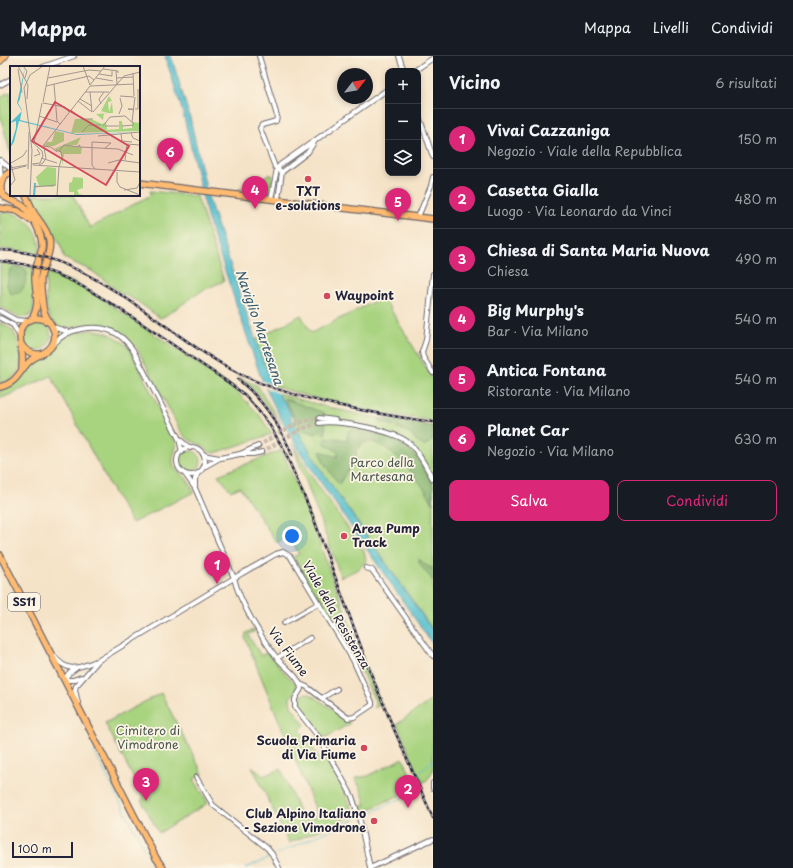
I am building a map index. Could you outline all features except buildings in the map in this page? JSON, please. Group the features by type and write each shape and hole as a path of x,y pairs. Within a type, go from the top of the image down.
{"highway":[{"path":"0,61 5,56"}],"main road":[{"path":"10,172 1,180 0,189 3,195 26,208 38,230 42,246 35,273 37,309 30,320 22,326 19,335 22,369"},
{"path":"140,183 433,219"},
{"path":"0,201 21,200 27,196 34,212 49,238 50,246 42,273 41,282 44,313 55,336 53,345 49,350 32,359 22,369 15,380 0,387"},
{"path":"0,208 12,209 24,214 38,230"},
{"path":"30,320 41,318 51,325"},
{"path":"20,342 29,352 35,354 42,353"},
{"name":"SS11","path":"0,555 156,858 163,868"},
{"name":"SS11","path":"156,858 159,868"}],"street":[{"path":"46,66 74,56"},
{"path":"259,56 277,116 276,121 262,125 260,128 277,169 282,172"},
{"path":"399,56 403,68"},
{"path":"418,68 433,58"},
{"path":"0,85 10,80"},
{"path":"271,199 277,169 280,164 385,91"},
{"path":"421,122 433,157"},
{"path":"278,199 282,172 308,152 315,141"},
{"path":"0,160 10,170"},
{"path":"0,164 1,180"},
{"path":"418,217 431,186 433,177"},
{"path":"433,274 432,299 426,340 422,352 423,357 433,373"},
{"path":"0,311 16,320 30,320"},
{"path":"0,318 12,325 19,335"},
{"path":"51,325 69,332"},
{"path":"53,345 69,332 90,328 101,328 111,331 124,338 133,350 179,439 182,452"},
{"path":"319,418 328,418 341,423 390,433 401,438 413,448 433,479"},
{"path":"319,424 341,423"},
{"path":"179,439 190,448 198,450 208,456 220,458"},
{"path":"240,454 258,446"},
{"path":"190,448 182,452 179,456 178,462 180,469 185,474 192,475 199,473"},
{"path":"195,488 195,479 199,473 220,458 262,452"},
{"path":"203,454 205,459 204,468"},
{"name":"Via Fiume","path":"185,474 195,488 249,613 277,658 300,684 301,690 295,699 295,706 320,739 352,796 360,821 370,868"},
{"name":"Viale della Resistenza","path":"234,578 278,553 283,552 289,555 354,660 373,704 370,708 350,718 307,687 300,684"},
{"path":"366,568 372,571 433,656"},
{"path":"48,648 64,666 69,668 78,667 99,660 234,578"},
{"path":"284,623 319,603"},
{"path":"277,658 310,638"},
{"path":"80,711 75,689 83,676 99,660"},
{"path":"84,665 87,668 87,672"},
{"path":"64,680 69,673 78,667"},
{"path":"64,680 74,680 83,676"},
{"path":"322,698 337,689"},
{"path":"196,777 212,805 267,848 272,854 279,868"},
{"path":"433,783 433,788"},
{"path":"370,868 433,839"}],"green space":[{"path":"10,92 10,151 0,115 0,99 5,94"},
{"path":"269,174 273,176 269,195 266,196 235,192 252,181 255,184"},
{"path":"150,191 197,196 224,281 203,290 160,318 137,301 121,293 92,271 64,258 60,244 31,197 74,196 90,228 151,195"},
{"path":"0,212 17,215 30,224 38,237 39,254 0,249"},
{"path":"0,263 34,268 34,302 32,313 29,316 20,318 0,307","holes":["15,267 22,268 27,271 7,285 9,277"]},
{"path":"14,267 23,268 27,271 23,288 15,294 10,293 7,285 10,270"},
{"path":"46,272 75,283 101,298 232,387 258,413 272,434 215,453 210,452 204,447 188,439 180,430 137,348 125,336 116,329 99,325 65,329 58,327 51,319 48,314 46,304"},
{"path":"383,297 433,379 433,421 353,407 313,398 274,386 255,340 301,315 311,333"},
{"path":"36,321 42,322 50,330 50,342 42,350 36,351 30,350 22,342 21,336 22,330 30,322"},
{"path":"0,322 13,331 19,346 21,358 21,364 15,375 10,380 2,383 0,383"},
{"path":"92,330 112,335 129,348 176,442 173,458 174,467 186,478 194,492 132,523 110,486 51,376 0,399 0,390 7,388 16,382 34,361 50,354 58,343 65,337"},
{"path":"238,377 258,386 281,424 257,393"},
{"name":"Parco della Martesana","path":"278,393 355,413 394,421 433,426 433,630 321,470 293,423 295,421 285,402"},
{"path":"284,398 324,413 326,433 323,434 319,431 316,434 304,430"},
{"path":"380,418 433,426 433,439 424,446 404,430 380,422"},
{"path":"352,430 386,436 409,449 416,457 433,484 433,503 429,495 408,468 390,451 373,442 361,444 356,451 356,464 349,468 340,483 338,483 324,463 320,451 337,457 338,452 324,443 326,437 347,440 348,431"},
{"path":"292,443 312,477 364,551 366,561 359,569 341,577"},
{"path":"282,450 309,516 380,704 375,708 375,701 356,659 293,557 299,554 290,538 287,539 285,537 277,543 240,487 231,491 218,475"},
{"path":"191,451 198,454 201,461 198,468 191,471 184,468 181,461 184,454"},
{"path":"419,559 433,569 433,581 419,563"},
{"path":"252,630 255,631 248,635 261,656 268,651 281,669 296,684 297,690 290,698 291,706 305,725 300,730 320,759 325,757 343,787 354,815 289,843 252,766 263,776 281,769 301,816 306,819 310,819 317,813 245,638 246,633"},
{"name":"Cimitero di Vimodrone","path":"161,693 203,774 194,779 208,803 159,833 141,800 144,798 105,723"},
{"path":"305,693 310,694 350,721 349,724 325,738 300,708 298,699"},
{"path":"433,699 433,771 427,780 422,783 397,724"},
{"path":"403,758 410,774 399,780 400,795 361,813 359,807 366,805 361,789 355,778 368,776"}],"water":[{"path":"165,56 171,56 190,118 208,197 262,359 282,400 285,402 292,416 290,417 321,470 433,631 433,645 308,464 270,398 260,375 208,220 183,113"}],"pier":[{"path":"260,380 277,387 281,394 263,387"}],"waterway":[{"path":"94,751 145,850"},
{"path":"418,774 433,760"},
{"path":"363,816 402,798 405,794 406,780 411,778"},
{"path":"277,854 355,819"},
{"path":"246,868 268,858"}],"tunnel":[{"path":"258,446 295,425 311,419 319,418"},
{"path":"262,452 301,429 319,423"}],"railway":[{"path":"0,250 34,254 65,265 96,280 211,357 240,374 263,384 300,396 325,402 385,415 433,422"},
{"path":"0,261 39,268 57,274 108,301 245,395 269,424 284,450 312,514 371,674 433,818"},
{"path":"238,379 263,404 282,433 292,455"}],"place":[{"name":"Planet Car","path":"170,171"},
{"name":"TXT e-solutions","path":"308,179"},
{"name":"Big Murphy's","path":"255,209"},
{"name":"Antica Fontana","path":"398,221"},
{"name":"Waypoint","path":"327,296"},
{"name":"Area Pump Track","path":"344,536"},
{"name":"Vivai Cazzaniga","path":"217,584"},
{"name":"Scuola Primaria di Via Fiume","path":"364,748"},
{"name":"Chiesa di Santa Maria Nuova","path":"146,801"},
{"name":"Casetta Gialla","path":"408,808"},
{"name":"Club Alpino Italiano - Sezione Vimodrone","path":"374,821"}],"water label":[{"name":"Naviglio Martesana","path":"260,327"}]}
